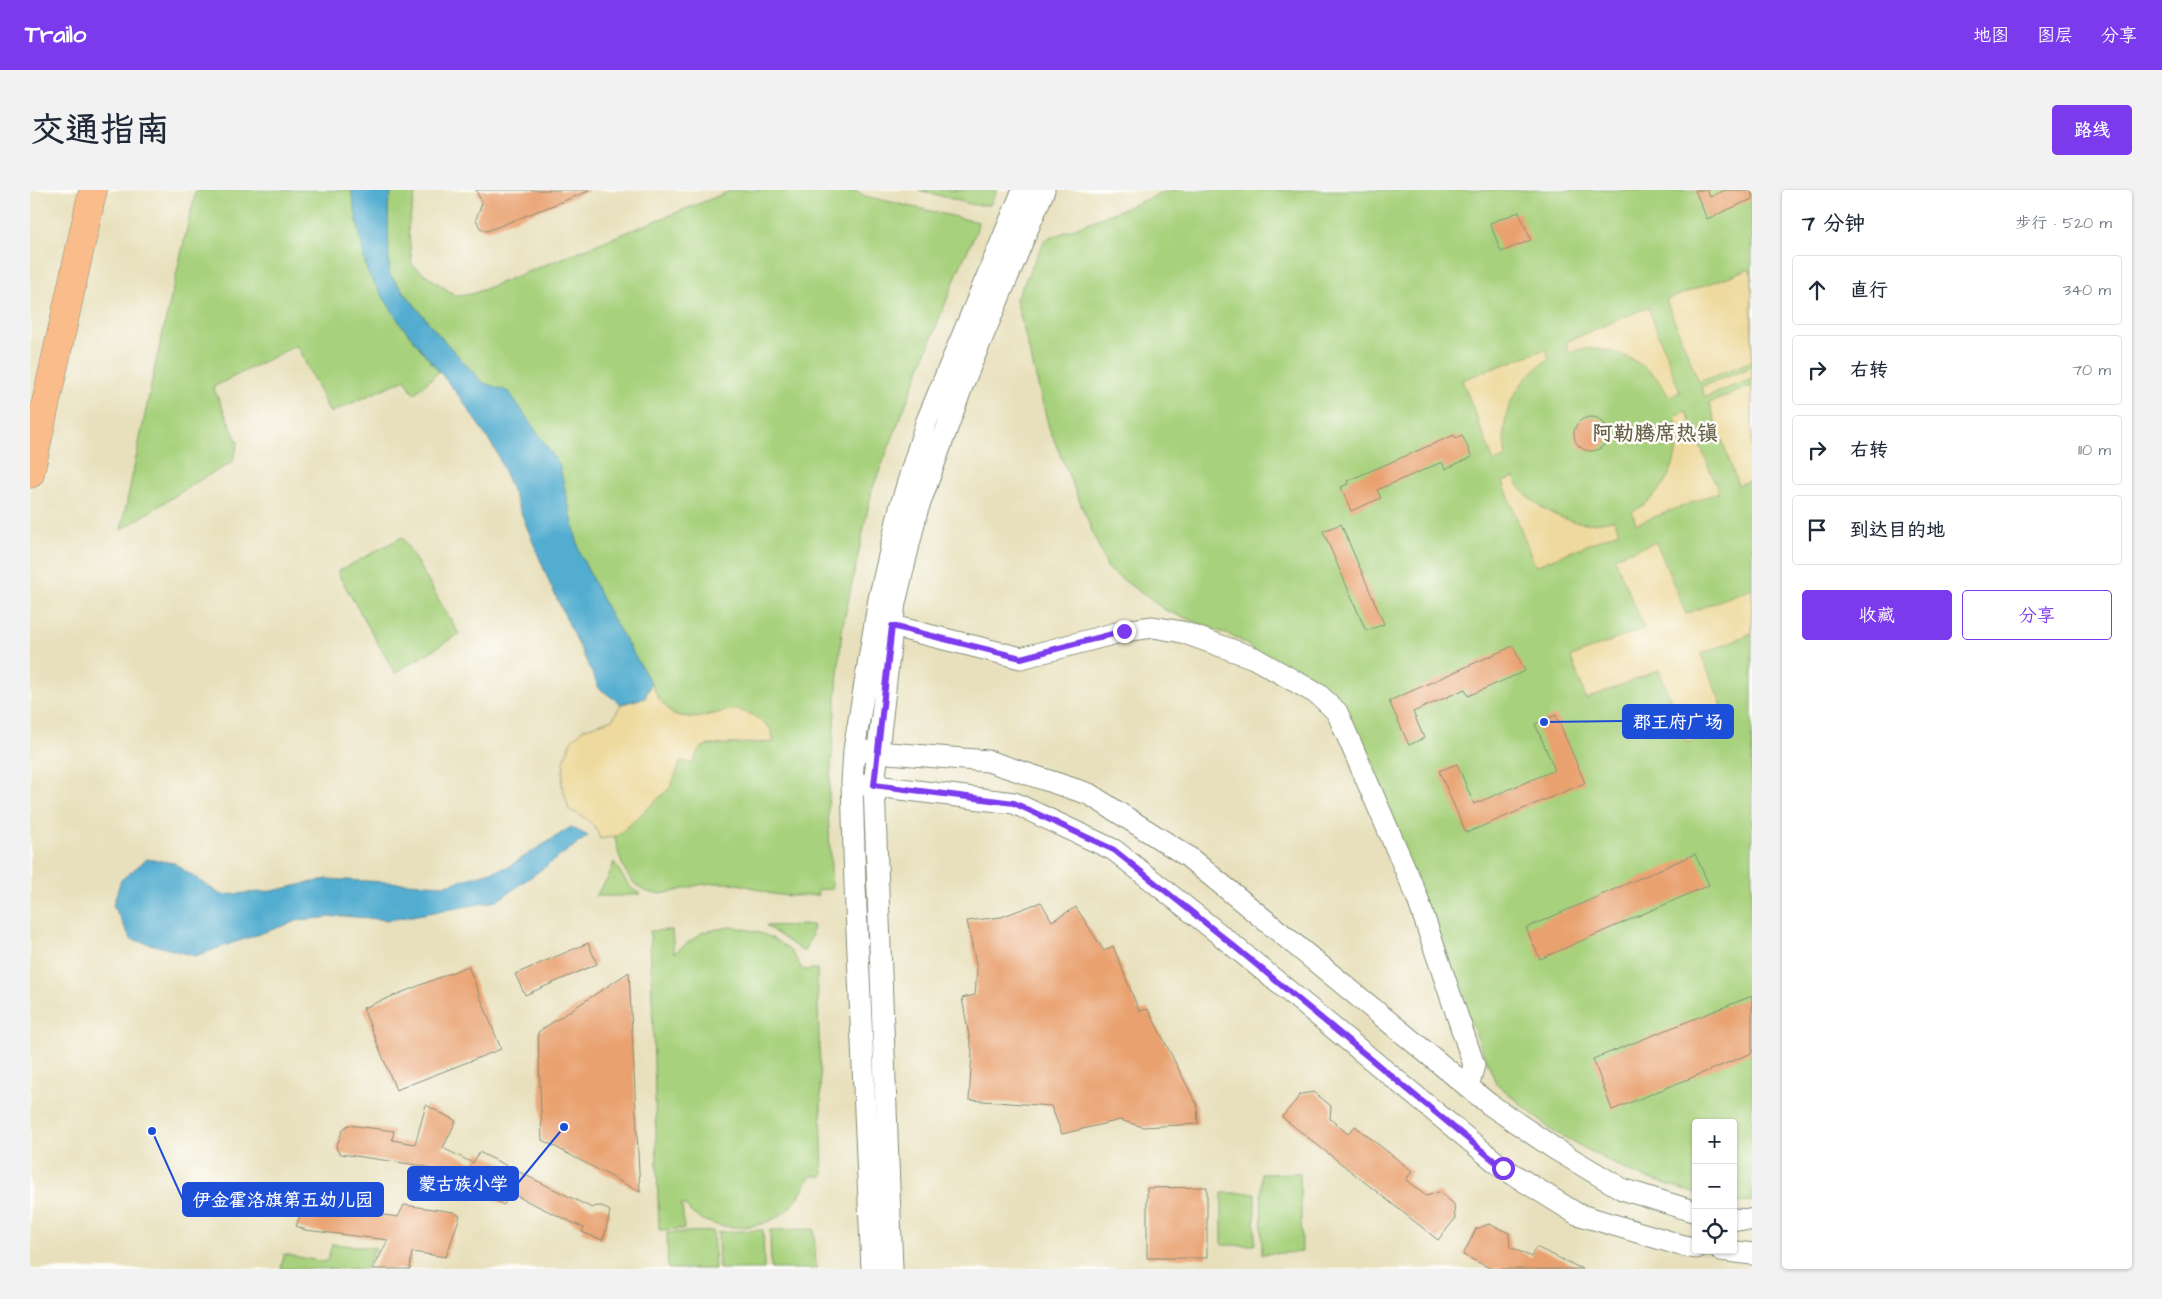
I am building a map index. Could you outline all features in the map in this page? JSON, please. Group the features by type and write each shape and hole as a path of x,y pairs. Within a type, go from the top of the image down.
{"main road":[{"path":"30,474 93,190"}],"street":[{"path":"872,1269 855,885 852,783 854,750 879,598 900,508 926,423 1023,190"},
{"path":"892,1269 874,785 876,753 895,604 917,511 964,381 1044,190"},
{"path":"892,626 1021,658 1124,631 1153,627 1182,632 1254,658 1320,695 1337,712 1416,894 1474,1065 1468,1087"},
{"path":"854,750 988,761 1089,794 1187,856 1489,1104 1555,1149 1622,1189 1692,1211"},
{"path":"852,783 1014,803 1114,850 1503,1168 1577,1214 1692,1247"},
{"path":"1737,1219 1752,1220"},
{"path":"1737,1252 1752,1254"}],"green space":[{"path":"196,190 351,190 400,323 439,372 414,394 405,379 330,413 297,345 213,387 238,443 233,462 200,480 121,530 156,362"},
{"path":"392,190 416,190 408,227 412,265 456,296 472,294 733,190 856,190 865,196 978,222 976,232 958,271 872,490 842,630 828,809 832,889 817,890 818,895 787,896 740,885 716,883 698,885 660,894 645,891 632,881 621,860 615,836 669,788 681,761 707,745 774,742 770,728 735,709 696,718 673,715 659,699 608,611 580,554 559,464 509,393 482,382 438,334 389,273 388,205"},
{"path":"919,190 997,190 990,205 974,205"},
{"path":"1170,190 1752,190 1752,1202 1737,1203 1737,1119 1692,1119 1692,1193 1629,1172 1551,1130 1496,1083 1358,750 1313,694 1239,639 1165,610 1108,569 1049,428 1016,299 1045,240"},
{"path":"402,537 459,634 395,673 337,572"},
{"path":"614,862 628,884 640,894 595,896 608,878"},
{"path":"813,925 811,937 804,952 766,926"},
{"path":"729,927 744,929 767,936 781,943 789,950 803,970 817,969 823,1176 810,1176 791,1206 773,1220 762,1224 738,1227 713,1224 693,1214 682,1203 684,1229 659,1230 650,931 672,930 674,953 703,932"},
{"path":"1300,1173 1302,1252 1262,1254 1261,1174"},
{"path":"1222,1193 1255,1193 1255,1245 1222,1245"},
{"path":"814,1229 816,1269 771,1269 770,1230"},
{"path":"763,1230 764,1269 719,1269 718,1232"},
{"path":"713,1231 715,1269 668,1269 667,1233"},
{"path":"332,1244 376,1248 366,1269 281,1269 284,1254 324,1262 328,1259"}],"sand":[{"path":"1749,269 1752,275 1752,361 1699,382 1666,300"},
{"path":"1648,307 1680,392 1669,396 1653,374 1635,361 1614,352 1602,350 1580,349 1569,352 1566,342"},
{"path":"1546,349 1549,359 1530,374 1516,392 1507,414 1504,438 1507,457 1494,462 1462,380"},
{"path":"1752,367 1752,379 1705,397 1701,387"},
{"path":"1752,386 1752,480 1738,485 1709,403"},
{"path":"1686,411 1719,492 1636,524 1632,512 1644,505 1655,495 1664,484 1670,472 1677,444 1675,416"},
{"path":"1514,477 1526,495 1554,515 1586,523 1614,520 1619,532 1535,566 1503,482"},
{"path":"1656,542 1686,614 1752,588 1752,633 1701,654 1730,726 1687,743 1659,670 1586,699 1571,657 1644,628 1614,557"},
{"path":"651,683 659,699 673,715 696,718 735,709 753,715 770,728 774,742 707,745 699,749 693,763 681,761 670,788 617,836 600,839 592,824 569,810 562,785 564,761 571,741 583,729 613,719 621,704 645,698"}],"water":[{"path":"351,190 392,190 388,205 389,274 438,334 482,382 509,392 559,464 580,554 608,611 651,683 645,698 621,704 599,688 550,584 496,451 460,397 400,323 367,272"},
{"path":"571,827 588,836 497,901 389,920 343,916 300,920 195,956 131,939 113,905 121,880 147,859 174,863 221,895 272,891 327,879 446,885 508,867"}],"building":[{"path":"476,190 589,191 487,231 480,228 476,219 482,203"},
{"path":"1695,190 1707,190 1710,197 1725,190 1752,190 1752,199 1707,219"},
{"path":"1519,212 1531,240 1501,252 1490,223"},
{"path":"1591,417 1598,418 1603,422 1607,427 1607,441 1603,446 1598,450 1591,451 1584,450 1579,446 1575,441 1574,434 1575,427 1579,422 1584,418"},
{"path":"1454,435 1456,438 1462,435 1472,457 1445,469 1442,462 1377,490 1381,498 1351,511 1341,487 1348,484 1347,481"},
{"path":"1341,524 1384,624 1366,631 1323,531"},
{"path":"1513,646 1525,671 1468,696 1465,689 1413,712 1424,738 1409,745 1389,701"},
{"path":"1556,715 1585,783 1466,833 1439,771 1457,764 1474,804 1555,770 1535,724"},
{"path":"1695,854 1709,885 1540,959 1526,928"},
{"path":"1041,902 1052,921 1076,907 1104,951 1113,946 1139,1011 1148,1009 1197,1105 1198,1124 1143,1127 1120,1120 1062,1134 1051,1106 969,1100 972,1052 962,998 975,995 977,970 967,921 1001,917"},
{"path":"588,943 597,964 525,995 515,974"},
{"path":"468,966 501,1049 396,1090 363,1008"},
{"path":"629,972 640,1192 542,1140 538,1032"},
{"path":"1752,996 1752,1053 1612,1110 1593,1059"},
{"path":"1314,1092 1331,1106 1330,1119 1348,1134 1355,1126 1412,1171 1406,1180 1426,1196 1439,1192 1454,1204 1455,1219 1438,1240 1282,1117 1301,1094"},
{"path":"426,1105 456,1121 443,1148 473,1163 479,1152 592,1208 602,1206 610,1211 602,1240 582,1232 584,1228 510,1193 504,1205 424,1166 338,1152 336,1147 343,1129 348,1125 394,1131 392,1140 415,1144"},
{"path":"1207,1187 1207,1258 1147,1258 1147,1188"},
{"path":"309,1194 357,1199 355,1211 398,1217 404,1205 454,1212 460,1216 446,1257 412,1252 410,1269 373,1269 388,1240 305,1230 296,1226"},
{"path":"1489,1224 1509,1233 1510,1247 1531,1257 1536,1247 1582,1269 1492,1269 1463,1255 1476,1229"}],"place":[{"name":"郡王府广场","path":"1544,722"},
{"name":"蒙古族小学","path":"564,1127"},
{"name":"伊金霍洛旗第五幼儿园","path":"152,1131"}],"district":[{"name":"阿勒腾席热镇","path":"1655,433"}],"route":[{"path":"1124,631 1021,658 892,626 876,753 874,785 1014,803 1114,850 1218,933 1503,1168"}]}
